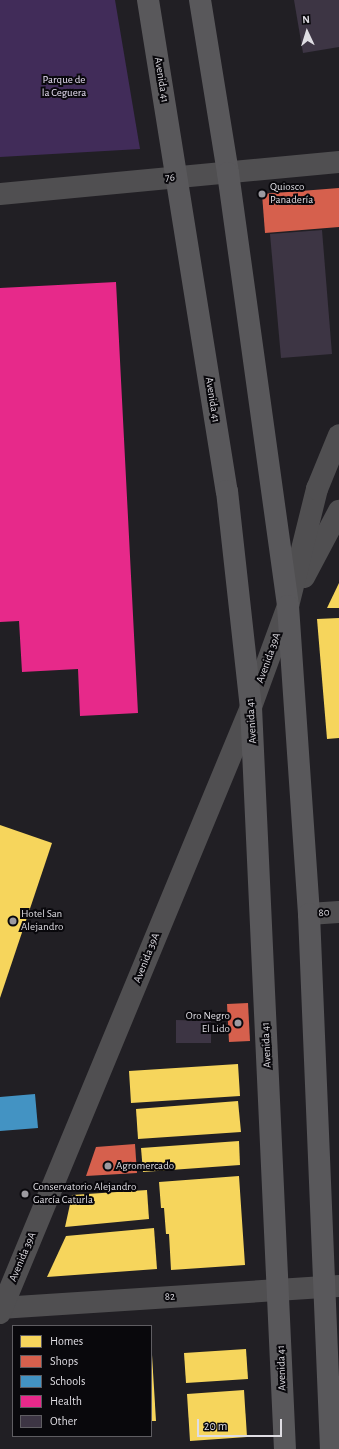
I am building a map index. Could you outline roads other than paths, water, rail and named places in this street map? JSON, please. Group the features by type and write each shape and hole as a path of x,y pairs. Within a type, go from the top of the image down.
{"main road":[{"name":"Avenida 41","path":"148,0 227,491 252,707 285,1449"},
{"path":"200,0 228,173 288,606 309,914 331,1286 331,1449"}],"street":[{"name":"76","path":"0,194 339,162"},
{"name":"Avenida 39A","path":"1,1310 252,707 288,606 317,489 339,435"},
{"name":"Avenida 39A","path":"288,606 339,511"},
{"name":"80","path":"309,914 339,912"},
{"name":"82","path":"1,1310 331,1286"}],"place":[{"name":"Quiosco Panadería","path":"262,194"},
{"name":"Hotel San Alejandro","path":"13,921"},
{"name":"Oro Negro El Lido","path":"238,1023"},
{"name":"Agromercado","path":"108,1166"},
{"name":"Conservatorio Alejandro García Caturla","path":"25,1194"}],"park label":[{"name":"Parque de la Ceguera","path":"64,87"}]}
